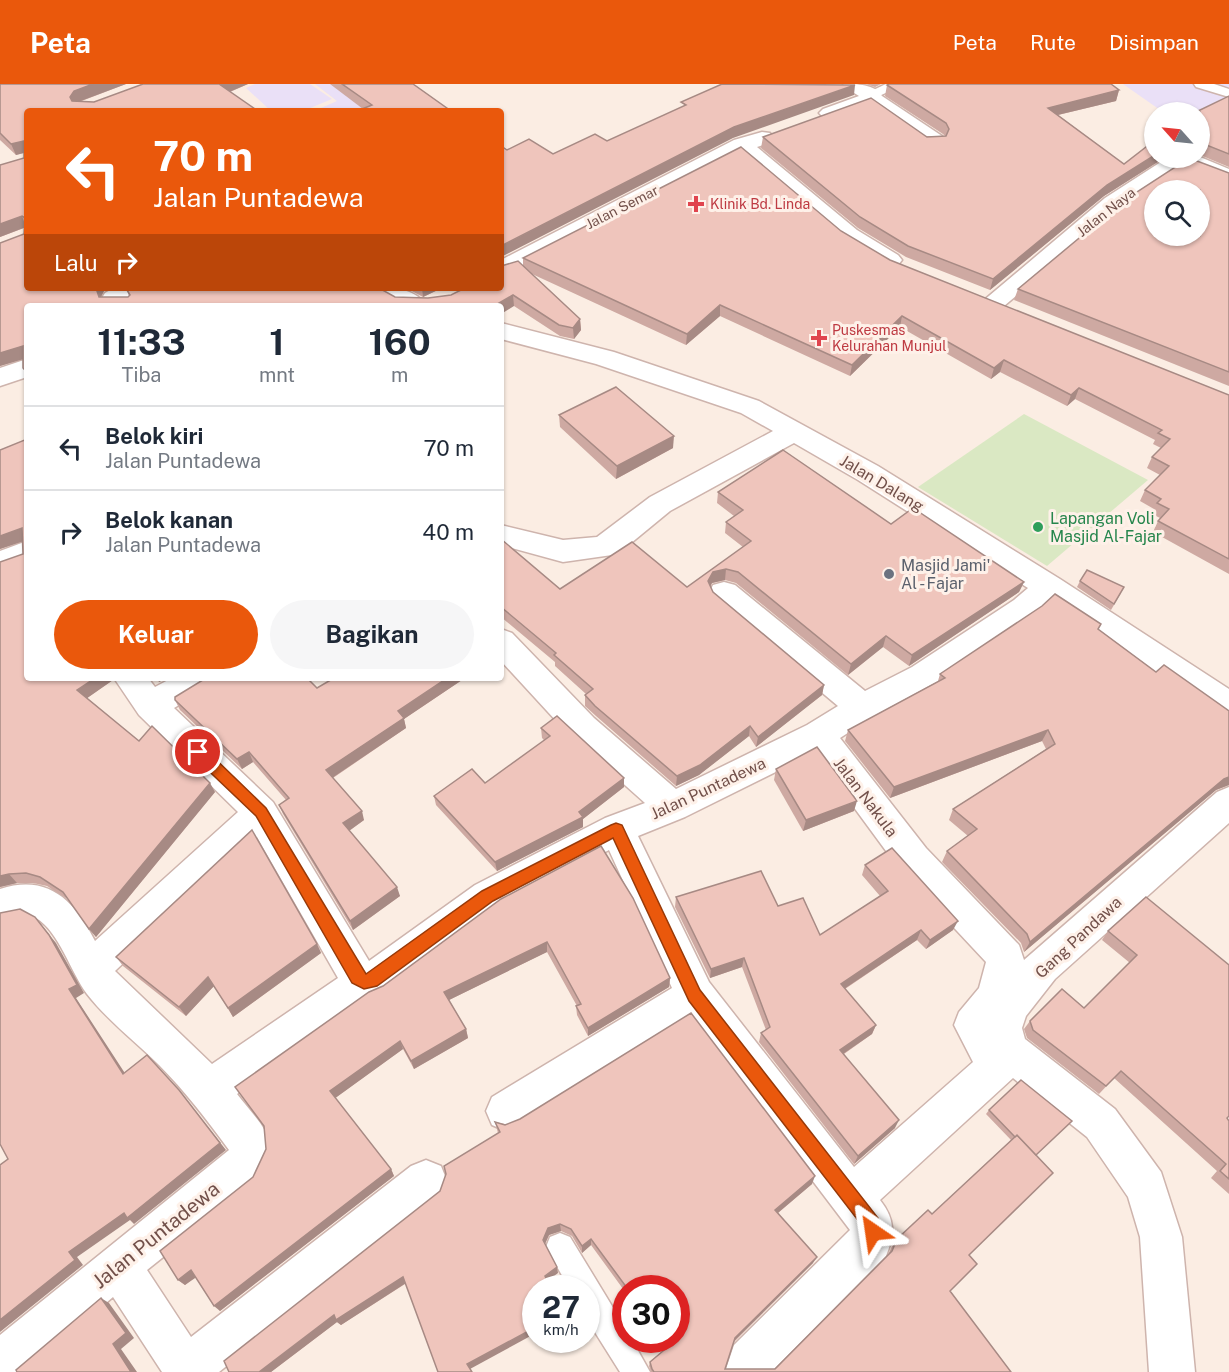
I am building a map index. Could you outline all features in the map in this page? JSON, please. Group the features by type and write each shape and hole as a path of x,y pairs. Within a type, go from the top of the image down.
{"street":[{"path":"807,122 865,92 934,141"},
{"name":"Jalan Semar","path":"504,268 742,145 786,129"},
{"path":"742,145 849,235 908,268"},
{"name":"Jalan Naya","path":"994,302 1113,203 1180,159 1190,160 1229,177"},
{"path":"116,303 114,298 127,291"},
{"path":"392,291 425,303"},
{"name":"Jalan Dalang","path":"504,332 605,358 750,407 868,473 1049,587 1229,706"},
{"path":"0,378 24,369"},
{"path":"504,536 563,551 603,547 615,541 660,504 793,432"},
{"path":"0,564 24,553"},
{"name":"Jalan Puntadewa","path":"209,1090 364,982 372,981 488,896 616,829 673,807 819,735 862,707 923,676 1025,608 1049,587"},
{"path":"724,593 862,707"},
{"path":"504,645 582,726 673,807"},
{"path":"132,681 151,706 261,812 358,978 364,982"},
{"path":"151,706 193,681"},
{"name":"Jalan Nakula","path":"819,735 913,859 1006,957 996,997 973,1025 998,1066 850,1198"},
{"name":"Gang Pandawa","path":"1172,1372 1161,1237 1146,1186 1101,1124 1008,1050 1003,1028 1009,1007 1042,967 1229,802"},
{"path":"91,969 261,812"},
{"path":"616,829 695,995 872,1224 871,1241 750,1361 748,1372"},
{"name":"Jalan Puntadewa","path":"0,904 13,900 34,901 49,907 64,920 91,969 133,1017 172,1051 209,1090 250,1144 250,1155 242,1167 118,1265 0,1364"},
{"path":"506,1111 695,995"},
{"path":"118,1265 188,1371 426,1181"}],"lane":[{"path":"865,92 898,84"},
{"path":"1201,84 1229,93"},
{"path":"560,1247 577,1275"},
{"path":"600,1313 636,1372"}],"shaded area":[{"path":"255,84 310,84 332,99 310,108 268,108 246,88"},
{"path":"315,84 408,84 443,108 321,108 337,101"},
{"path":"1123,84 1229,84 1229,138 1210,121 1210,102 1149,102"}],"green space":[{"name":"Lapangan Voli Masjid Al-Fajar","path":"1024,414 1148,480 1047,566 918,487"}],"building":[{"path":"0,84 93,84 74,91 70,97 72,101 94,102 143,84 219,84 254,108 24,108 24,141 11,144 0,133"},
{"path":"342,84 413,84 447,108 364,108 372,105"},
{"path":"722,84 855,85 734,127 504,244 504,148 507,150 529,139 553,154 595,134 607,141 686,105 681,102"},
{"path":"1111,84 1119,90 1048,108 1124,164 1144,149 1144,162 1107,185 993,279 908,246 860,217 763,137 871,98 927,137 946,136 949,129 946,123 887,85"},
{"path":"1229,96 1229,154 1210,146 1210,105"},
{"path":"741,147 841,231 890,260 1229,395 1229,559 1158,521 1169,509 1157,503 1161,499 1145,490 1169,466 1152,457 1170,439 1158,433 1162,430 1079,388 1071,395 1004,360 994,368 902,316 852,365 720,305 687,334 523,258"},
{"path":"24,158 24,217 22,216 0,224 0,165"},
{"path":"1210,166 1229,173 1229,372 1018,289 1126,199 1144,187 1144,246 1210,246 1210,180 1155,180 1174,168 1210,168"},
{"path":"24,234 24,291 97,291 99,297 128,297 130,295 128,291 384,291 395,297 428,298 451,295 459,291 504,291 504,265 518,261 580,319 573,328 559,325 513,295 499,303 24,303 24,369 23,346 0,353 0,243"},
{"path":"616,387 674,436 617,466 559,415"},
{"path":"24,440 24,681 90,681 77,690 139,741 152,726 210,783 89,929 63,892 40,877 26,873 0,876 0,562 23,554 22,528 0,536 0,450"},
{"path":"783,450 891,524 913,508 1024,582 912,655 886,636 851,664 738,572 726,569 713,572 708,581 713,592 824,685 758,737 750,726 700,765 677,776 595,706 585,695 593,689 554,655 556,653 504,610 504,542 560,589 632,542 687,587 751,541 726,522 743,510 718,492"},
{"path":"1087,570 1124,587 1114,604 1080,581"},
{"path":"1055,594 1101,624 1098,629 1156,672 1164,665 1229,711 1229,777 1030,942 1027,934 947,851 977,829 953,809 1055,744 1048,730 894,787 848,730 945,678 940,674 1042,606"},
{"path":"201,681 310,681 317,688 329,681 443,681 398,711 404,718 326,770 362,811 343,823 397,887 350,921 279,805 289,798 249,752 237,759 175,700 175,697"},
{"path":"557,716 624,778 579,812 583,817 495,862 434,796 472,769 485,783 550,736 541,728"},
{"path":"817,747 857,801 806,820 776,769"},
{"path":"252,830 317,944 228,1008 208,977 179,1007 116,957"},
{"path":"601,846 633,898 670,978 588,1028 576,1006 581,1004 547,942 444,992 466,1029 411,1061 400,1041 330,1091 391,1169 214,1306 191,1270 178,1280 160,1251 253,1177 266,1149 264,1126 235,1087 369,992 383,986 501,899"},
{"path":"892,848 958,921 930,940 921,930 841,984 876,1025 840,1050 899,1120 858,1156 761,1033 770,1027 744,958 711,969 676,897 761,871 778,906 803,898 820,935 888,891 865,865"},
{"path":"1146,897 1229,965 1229,1116 1227,1118 1229,1121 1229,1179 1220,1171 1226,1164 1121,1071 1106,1086 1033,1030 1030,1021 1062,989 1084,1008 1137,955 1108,931"},
{"path":"20,909 35,917 49,935 77,985 69,989 123,1074 147,1055 179,1090 220,1143 127,1218 124,1213 69,1252 75,1260 0,1320 0,1165 8,1159 0,1144 0,913"},
{"path":"691,1013 815,1176 775,1210 817,1257 735,1338 725,1369 775,1369 892,1251 897,1239 928,1210 932,1214 1017,1135 1053,1173 969,1255 977,1264 950,1291 1011,1372 654,1372 650,1362 661,1353 690,1353 690,1275 617,1275 591,1239 582,1246 571,1229 560,1224 548,1228 543,1240 557,1267 546,1275 522,1275 522,1335 467,1364 472,1372 438,1372 403,1277 336,1320 334,1315 259,1372 229,1372 224,1361 440,1191 446,1174 444,1166 500,1132 495,1122 505,1125 520,1119"},
{"path":"1021,1080 1072,1121 1036,1155 989,1110"},
{"path":"101,1298 126,1333 113,1344 131,1372 17,1372 16,1370"}],"place":[{"name":"Klinik Bd. Linda","path":"696,204"},
{"name":"Puskesmas Kelurahan Munjul","path":"819,338"},
{"name":"Lapangan Voli Masjid Al-Fajar","path":"1038,527"},
{"name":"Masjid Jami' Al - Fajar","path":"889,574"}],"route":[{"path":"198,752 261,812 358,978 364,982 372,981 488,896 616,829 695,995 872,1224 873,1232"}]}
